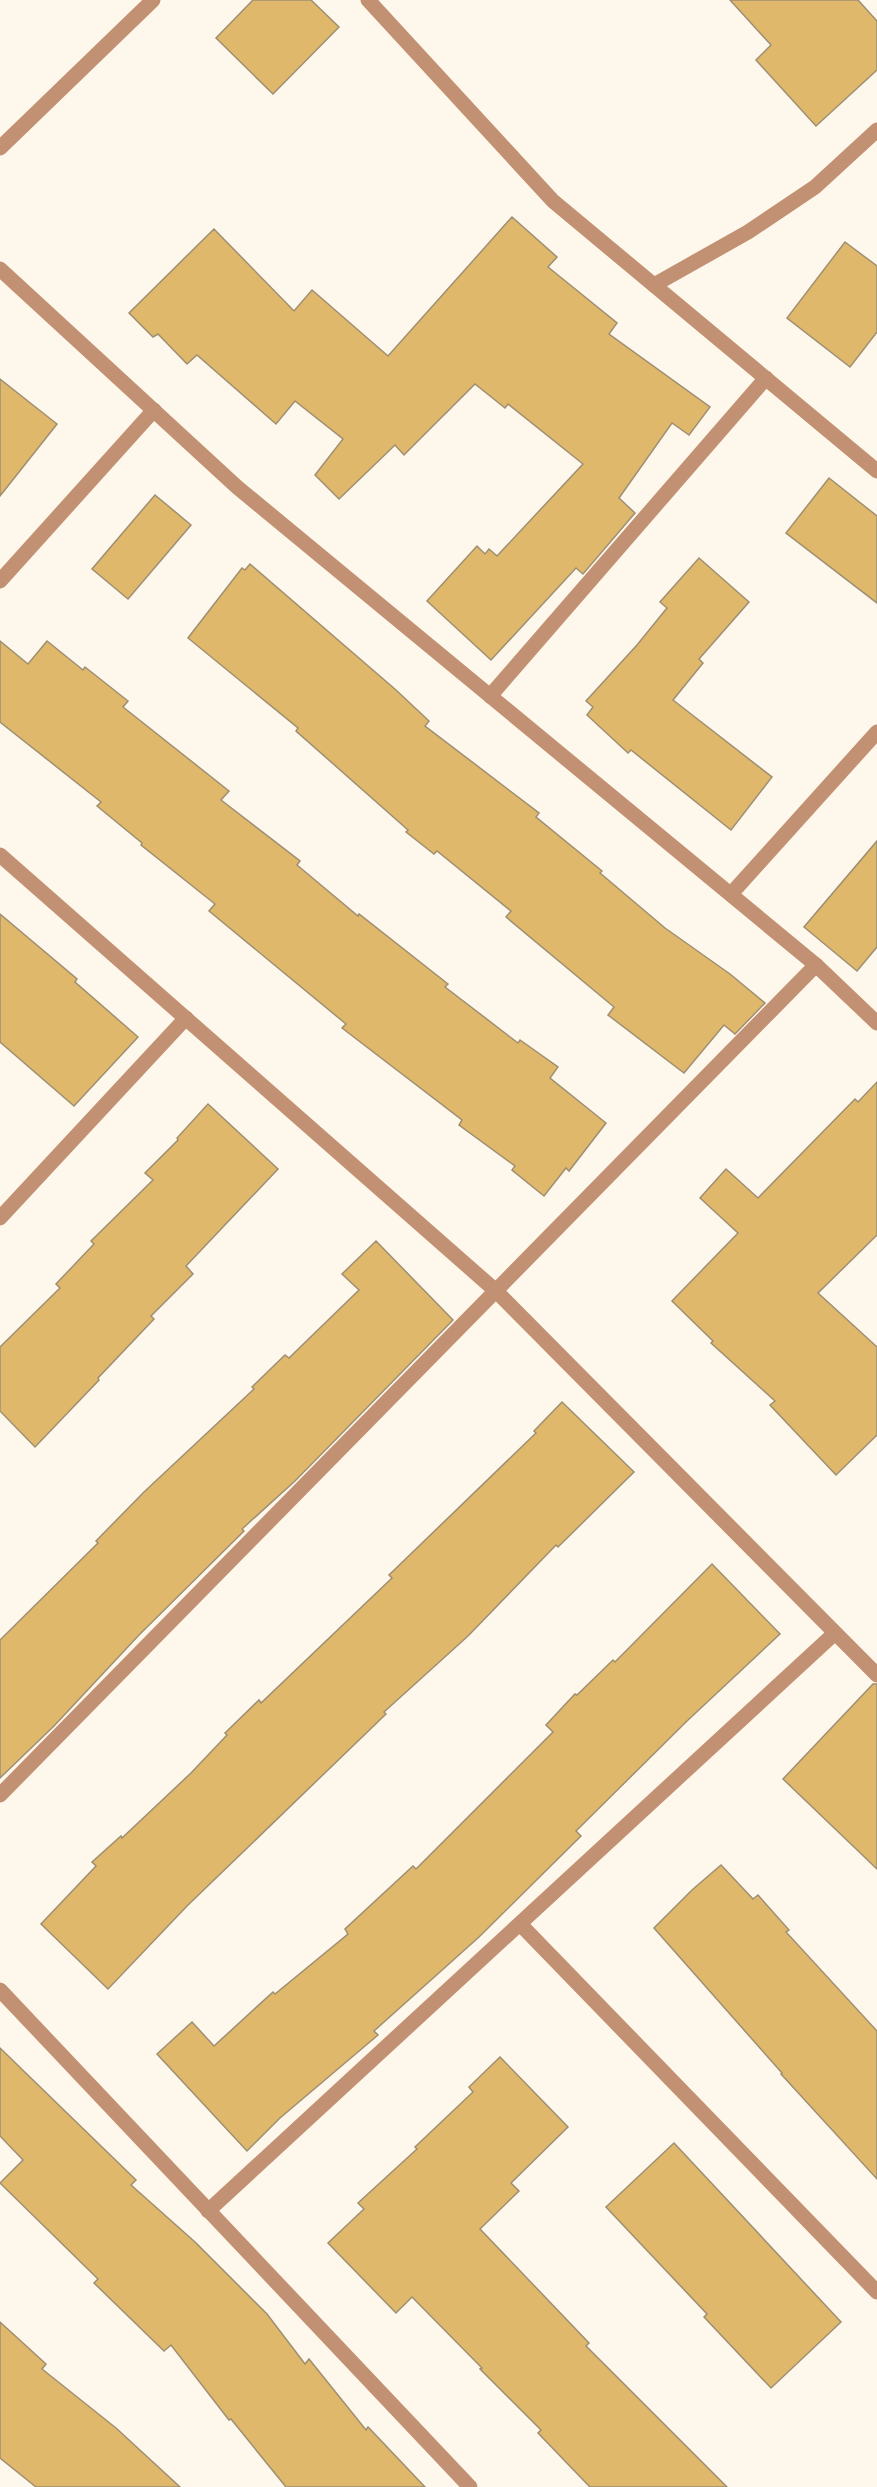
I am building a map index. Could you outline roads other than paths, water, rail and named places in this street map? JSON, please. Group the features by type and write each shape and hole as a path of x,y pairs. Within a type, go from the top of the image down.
{"street":[{"path":"0,148 153,0"},
{"path":"368,0 554,201 877,471"},
{"path":"654,285 748,232 815,187 877,130"},
{"path":"0,269 237,487 816,965 877,1023"},
{"path":"490,696 766,378"},
{"path":"0,581 154,410"},
{"path":"731,894 877,732"},
{"path":"0,855 496,1291 877,1675"},
{"path":"0,1795 816,965"},
{"path":"0,1218 186,1018"},
{"path":"208,2211 835,1633"},
{"path":"520,1924 877,2292"},
{"path":"0,1990 470,2487"}]}
